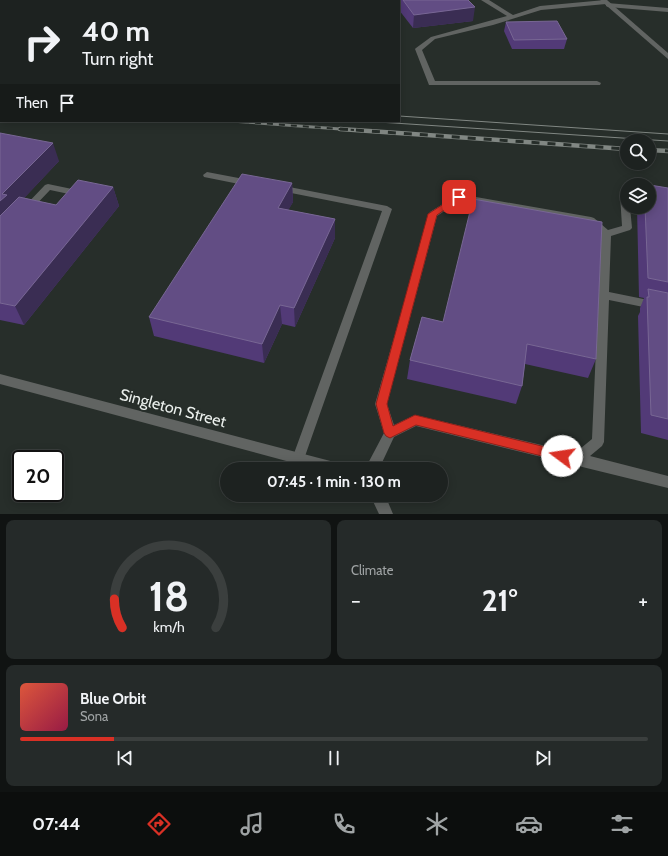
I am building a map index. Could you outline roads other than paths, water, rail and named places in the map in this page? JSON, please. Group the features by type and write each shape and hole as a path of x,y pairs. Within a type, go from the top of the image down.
{"street":[{"path":"484,0 513,17"},
{"path":"605,2 668,57"},
{"path":"597,83 432,83 418,49 433,38 491,24 540,8 605,2 668,10"},
{"path":"207,175 387,208 298,459"},
{"path":"21,215 48,187 69,191"},
{"path":"390,433 381,404 433,214 459,197 591,220 606,234 598,442 577,460"},
{"path":"606,234 627,228 626,214"},
{"path":"603,295 668,308"},
{"name":"Singleton Street","path":"0,380 310,462"},
{"path":"376,462 390,433 415,420 668,482"},
{"path":"382,502 386,514"}],"tram line":[{"path":"400,116 668,134"},
{"path":"378,122 668,141"}],"railway":[{"path":"245,122 347,129"},
{"path":"340,129 347,129"},
{"path":"347,129 620,149"},
{"path":"347,129 354,130"},
{"path":"656,150 668,151"}]}
